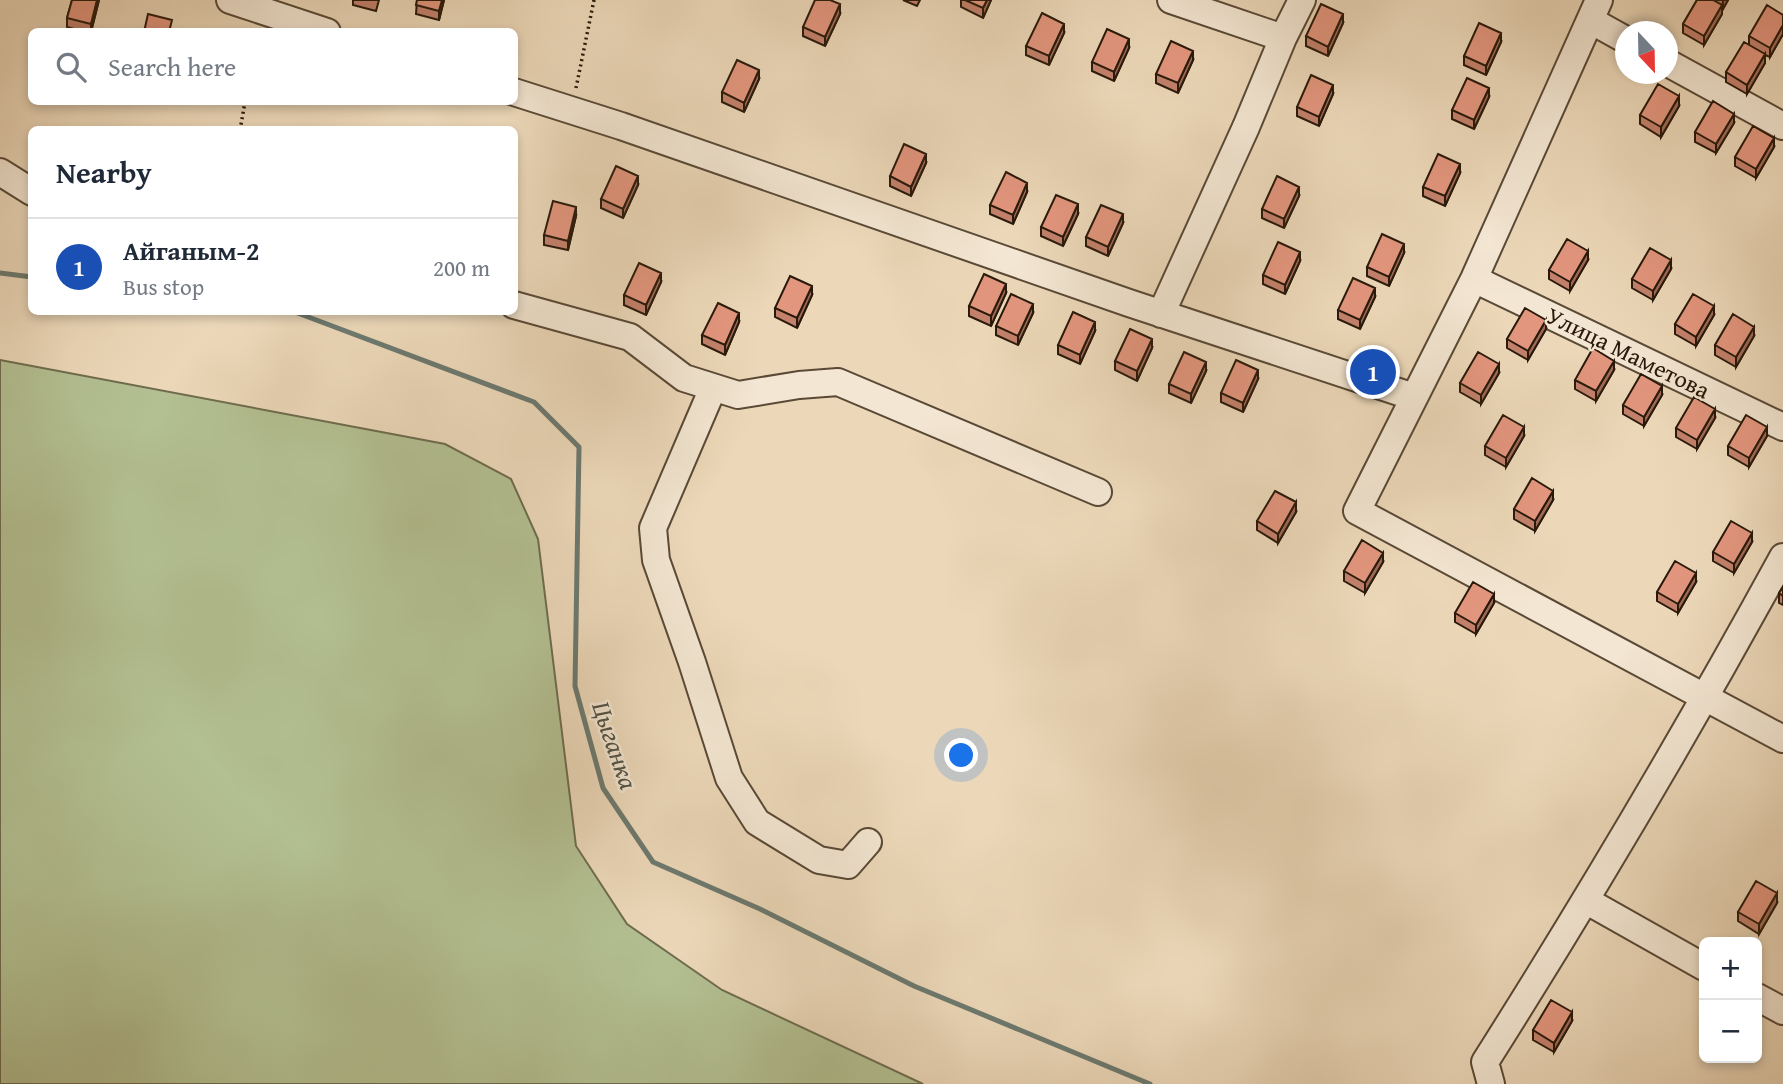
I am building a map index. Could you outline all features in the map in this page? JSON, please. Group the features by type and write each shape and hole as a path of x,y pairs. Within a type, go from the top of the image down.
{"street":[{"path":"230,0 315,28"},
{"path":"1171,0 1283,38"},
{"path":"1161,314 1302,0"},
{"path":"1615,29 1595,10 1474,279 1357,510 1783,739"},
{"path":"1678,68 1783,126"},
{"path":"518,93 1161,314 1414,397"},
{"path":"0,172 28,190"},
{"name":"Улица Маметова","path":"1474,279 1783,428"},
{"path":"518,306 630,337 684,378 738,395 838,382 1098,492"},
{"path":"713,388 653,528 656,559 729,778 757,822 819,860 848,865 867,842"},
{"path":"1491,1084 1485,1062 1587,901 1706,698 1783,557"},
{"path":"1587,901 1699,964"},
{"path":"1762,1000 1783,1011"}],"path":[{"path":"572,110 594,0"},
{"path":"241,126 244,105"}],"green space":[{"path":"0,360 445,444 511,479 538,539 576,846 627,924 722,990 923,1084 0,1084"}],"building":[{"path":"72,0 97,0 91,24 67,18"},
{"path":"417,0 442,0 439,11 416,5"},
{"path":"815,0 830,0 840,4 825,37 803,27"},
{"path":"965,0 987,0 983,8"},
{"path":"1697,0 1713,0 1722,5 1704,36 1683,24"},
{"path":"1321,4 1343,14 1328,47 1306,36"},
{"path":"1767,5 1783,15 1783,25 1770,48 1749,36"},
{"path":"1042,13 1064,24 1049,56 1026,46"},
{"path":"148,14 172,20 170,28 145,28"},
{"path":"1479,23 1501,33 1486,66 1464,56"},
{"path":"1107,29 1129,39 1114,72 1092,62"},
{"path":"1171,41 1193,51 1178,83 1156,74"},
{"path":"1744,42 1765,54 1747,85 1726,72"},
{"path":"737,60 759,70 744,103 722,92"},
{"path":"1311,75 1333,85 1319,117 1297,107"},
{"path":"1467,78 1489,88 1474,120 1452,110"},
{"path":"1658,84 1679,96 1661,127 1640,115"},
{"path":"1713,101 1734,114 1716,144 1695,132"},
{"path":"1753,126 1774,138 1756,169 1735,157"},
{"path":"904,144 926,154 911,187 890,176"},
{"path":"1438,154 1460,164 1445,196 1423,187"},
{"path":"616,166 638,176 623,209 601,199"},
{"path":"1006,172 1027,183 1013,215 990,205"},
{"path":"1277,176 1299,187 1284,219 1262,209"},
{"path":"1056,195 1078,204 1063,237 1041,227"},
{"path":"553,201 576,207 568,241 544,235"},
{"path":"1101,205 1123,214 1108,247 1086,237"},
{"path":"1382,234 1404,244 1389,277 1367,267"},
{"path":"1567,239 1588,251 1570,282 1549,270"},
{"path":"1278,242 1300,252 1285,285 1263,275"},
{"path":"1650,248 1671,260 1653,291 1632,279"},
{"path":"639,263 661,273 646,305 624,295"},
{"path":"984,274 1006,284 991,316 969,306"},
{"path":"790,276 812,286 797,318 775,308"},
{"path":"1353,278 1375,288 1360,320 1338,310"},
{"path":"1011,294 1033,304 1018,336 996,326"},
{"path":"1693,294 1714,306 1696,337 1675,324"},
{"path":"718,303 739,313 725,345 702,335"},
{"path":"1525,308 1546,320 1528,351 1507,339"},
{"path":"1073,312 1095,322 1080,355 1058,345"},
{"path":"1733,314 1754,327 1736,357 1715,345"},
{"path":"1130,329 1152,339 1137,371 1115,361"},
{"path":"1593,348 1614,361 1596,391 1575,380"},
{"path":"1184,352 1206,362 1191,394 1169,384"},
{"path":"1478,352 1499,364 1481,395 1460,383"},
{"path":"1236,360 1258,370 1243,403 1221,393"},
{"path":"1641,374 1662,386 1644,417 1623,405"},
{"path":"1694,397 1715,409 1697,440 1676,428"},
{"path":"1503,415 1524,427 1506,458 1485,446"},
{"path":"1746,415 1767,427 1749,458 1728,446"},
{"path":"1532,478 1553,491 1535,521 1514,509"},
{"path":"1275,491 1296,502 1278,534 1257,521"},
{"path":"1731,521 1752,533 1734,564 1713,552"},
{"path":"1362,540 1383,553 1365,583 1344,571"},
{"path":"1675,561 1696,573 1678,604 1657,592"},
{"path":"1473,582 1494,594 1476,625 1455,613"},
{"path":"1756,881 1777,893 1759,924 1738,912"},
{"path":"1551,1000 1572,1012 1554,1043 1533,1030"}],"waterway":[{"name":"Цыганка","path":"0,273 28,276"},
{"name":"Цыганка","path":"303,315 534,402 579,447 575,686 603,788 653,862 760,909 914,986 1150,1084"}],"place":[{"name":"Айганым-2","path":"1373,372"}]}
